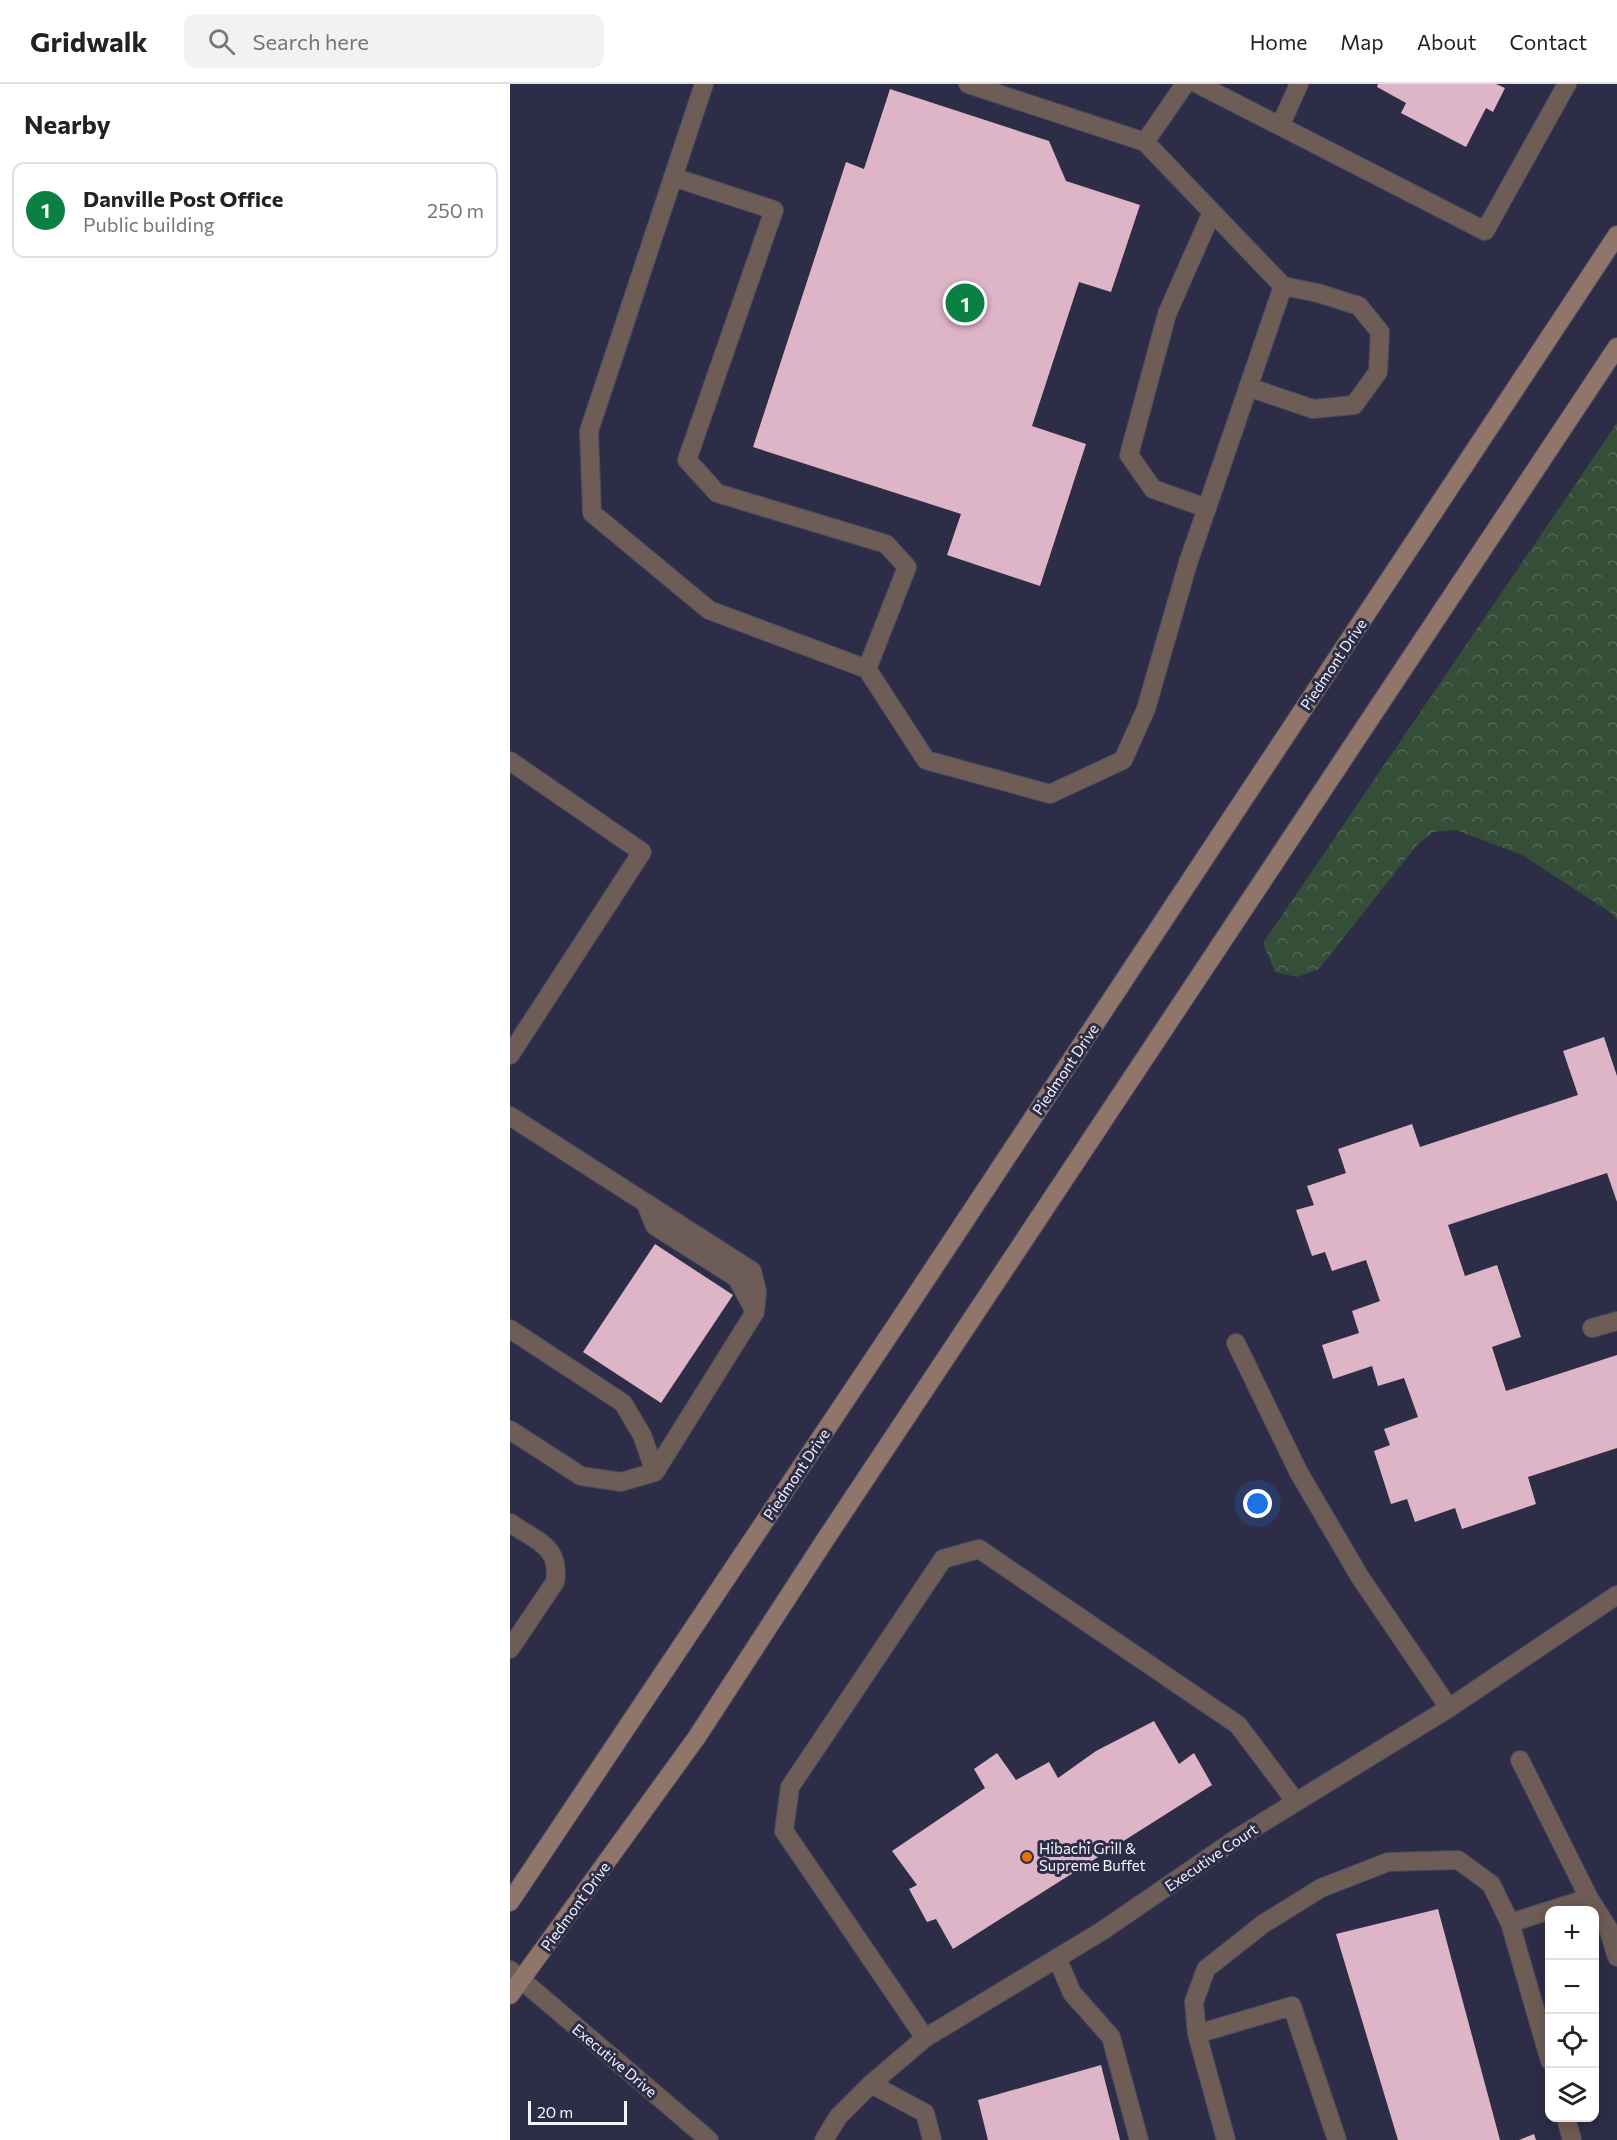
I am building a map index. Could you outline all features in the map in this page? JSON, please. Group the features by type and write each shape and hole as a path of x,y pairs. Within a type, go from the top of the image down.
{"main road":[{"name":"Piedmont Drive","path":"510,1902 894,1328 1617,235"},
{"name":"Piedmont Drive","path":"514,1982 697,1737 1617,347"}],"street":[{"path":"704,84 589,431 592,513 709,610 867,669 926,760 1050,794 1122,760 1146,709 1188,563 1283,285"},
{"path":"968,84 1145,142 1283,285 1359,306 1380,332 1378,372 1354,405 1314,409 1248,387"},
{"path":"1145,142 1185,84"},
{"path":"1198,84 1485,231 1567,84"},
{"path":"1280,126 1299,84"},
{"path":"673,177 774,210 687,460 717,493 886,544 908,567 867,669"},
{"path":"1206,508 1153,489 1129,455 1167,315 1212,212"},
{"path":"510,761 642,852 510,1055"},
{"path":"510,1116 752,1271 757,1291 755,1312 655,1472 621,1482 581,1476 510,1430"},
{"path":"1592,1328 1617,1321"},
{"path":"510,1329 623,1403 642,1436 655,1472"},
{"path":"1236,1343 1299,1473 1360,1577 1449,1708"},
{"path":"510,1523 551,1551 556,1560 557,1572 555,1582 510,1649"},
{"path":"925,2038 784,1831 790,1787 943,1559 979,1548 1238,1725 1296,1802"},
{"name":"Executive Court","path":"824,2140 838,2117 871,2084 925,2038 1102,1931 1239,1837 1449,1708 1617,1595"},
{"path":"1520,1760 1589,1898 1608,1928 1617,1958"},
{"path":"1226,2140 1197,2034 1194,2002 1206,1969 1263,1924 1321,1888 1388,1862 1458,1860 1491,1884 1510,1923 1545,2044"},
{"path":"1510,1923 1589,1898"},
{"path":"1058,1958 1072,1993 1111,2037 1139,2140"},
{"name":"Executive Drive","path":"514,1982 709,2140"},
{"path":"1197,2034 1292,2006 1337,2140"},
{"path":"871,2084 925,2113 932,2140"},
{"path":"1567,2122 1572,2140"}],"green space":[{"path":"1617,423 1617,920 1611,913 1522,855 1456,830 1433,832 1417,845 1319,969 1297,977 1275,972 1263,943"}],"building":[{"path":"1378,84 1496,84 1505,88 1493,112 1486,108 1466,147 1401,113 1406,103 1377,87"},
{"path":"890,89 1049,141 1066,181 1140,205 1111,292 1079,282 1032,426 1086,444 1040,586 947,555 961,514 753,447 846,162 864,169"},
{"path":"1604,1037 1617,1076 1617,1202 1607,1173 1448,1225 1465,1276 1497,1265 1521,1337 1492,1347 1506,1391 1617,1355 1617,1448 1528,1477 1536,1504 1462,1529 1455,1508 1415,1522 1407,1499 1391,1504 1374,1451 1390,1445 1384,1429 1418,1417 1404,1378 1378,1386 1372,1366 1333,1379 1322,1345 1359,1333 1352,1311 1380,1301 1366,1260 1332,1271 1325,1252 1312,1256 1296,1210 1314,1205 1307,1186 1346,1173 1338,1149 1412,1124 1420,1147 1578,1095 1563,1051"},
{"path":"655,1244 733,1295 661,1403 583,1352"},
{"path":"1154,1721 1179,1764 1194,1753 1212,1785 953,1949 936,1919 927,1922 909,1889 917,1885 892,1851 985,1788 974,1769 997,1753 1016,1780 1049,1762 1058,1778 1096,1751"},
{"path":"1438,1909 1500,2140 1398,2140 1336,1934"},
{"path":"1101,2065 1120,2140 988,2140 978,2100"},
{"path":"1534,2134 1536,2140 1519,2140"}],"place":[{"name":"Danville Post Office","path":"965,303"},
{"name":"Hibachi Grill & Supreme Buffet","path":"1027,1857"}]}
